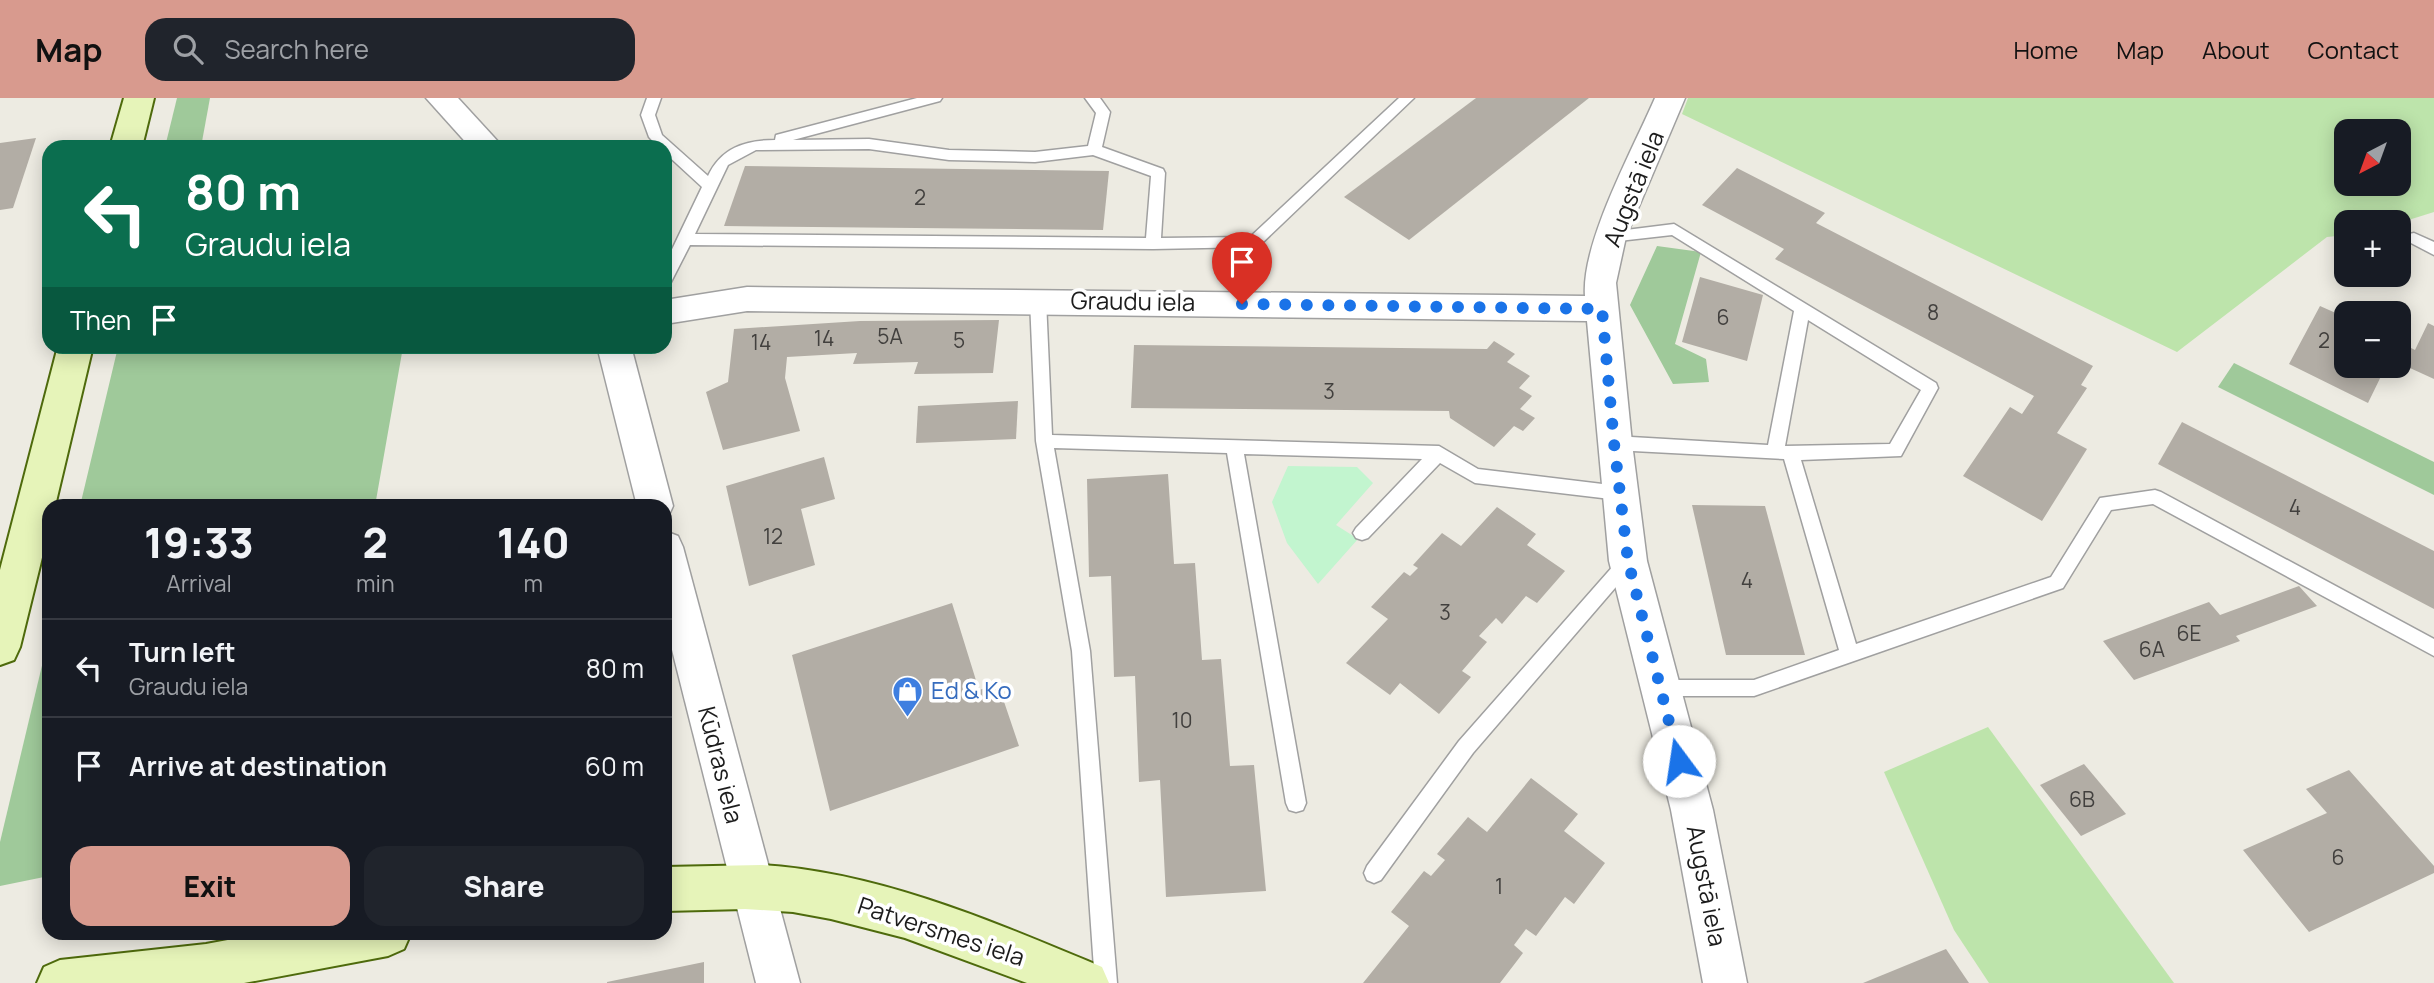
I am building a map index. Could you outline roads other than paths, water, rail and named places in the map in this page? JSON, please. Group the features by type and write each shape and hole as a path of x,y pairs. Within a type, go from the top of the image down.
{"street":[{"path":"128,140 139,98"},
{"path":"441,98 481,140"},
{"name":"Augstā iela","path":"1670,98 1610,237 1600,283 1619,493 1628,561 1692,810 1725,983"},
{"name":"Graudu iela","path":"672,311 747,299 1038,300 1602,309"},
{"path":"0,647 74,354"},
{"path":"616,354 653,499"},
{"name":"Kūdras iela","path":"672,575 778,983"},
{"name":"Patversmes iela","path":"672,889 751,887 794,890 884,908 1086,983"},
{"path":"60,983 206,967 351,940"}],"lane":[{"path":"654,98 648,115 659,140"},
{"path":"672,265 722,162 754,145 935,98"},
{"path":"1092,98 1103,112 1094,150"},
{"path":"684,239 1153,244 1254,242 1407,98"},
{"path":"754,145 869,144 949,155 1023,157 1094,150 1158,173 1153,244"},
{"path":"672,152 710,186"},
{"path":"1610,237 1674,229 1930,388 1895,451 1783,453 1614,443"},
{"path":"2414,238 2434,249"},
{"path":"1038,300 1044,441 1081,651 1106,983"},
{"path":"1802,309 1783,453 1850,655"},
{"path":"1044,441 1439,453 1475,476 1619,493"},
{"path":"1234,447 1296,803"},
{"path":"1362,533 1439,453"},
{"path":"1661,688 1754,688 2057,583 2106,503 2155,497 2434,648"},
{"path":"1374,873 1466,747 1628,561"}],"place":[{"name":"Ed & Ko","path":"908,718"}]}
